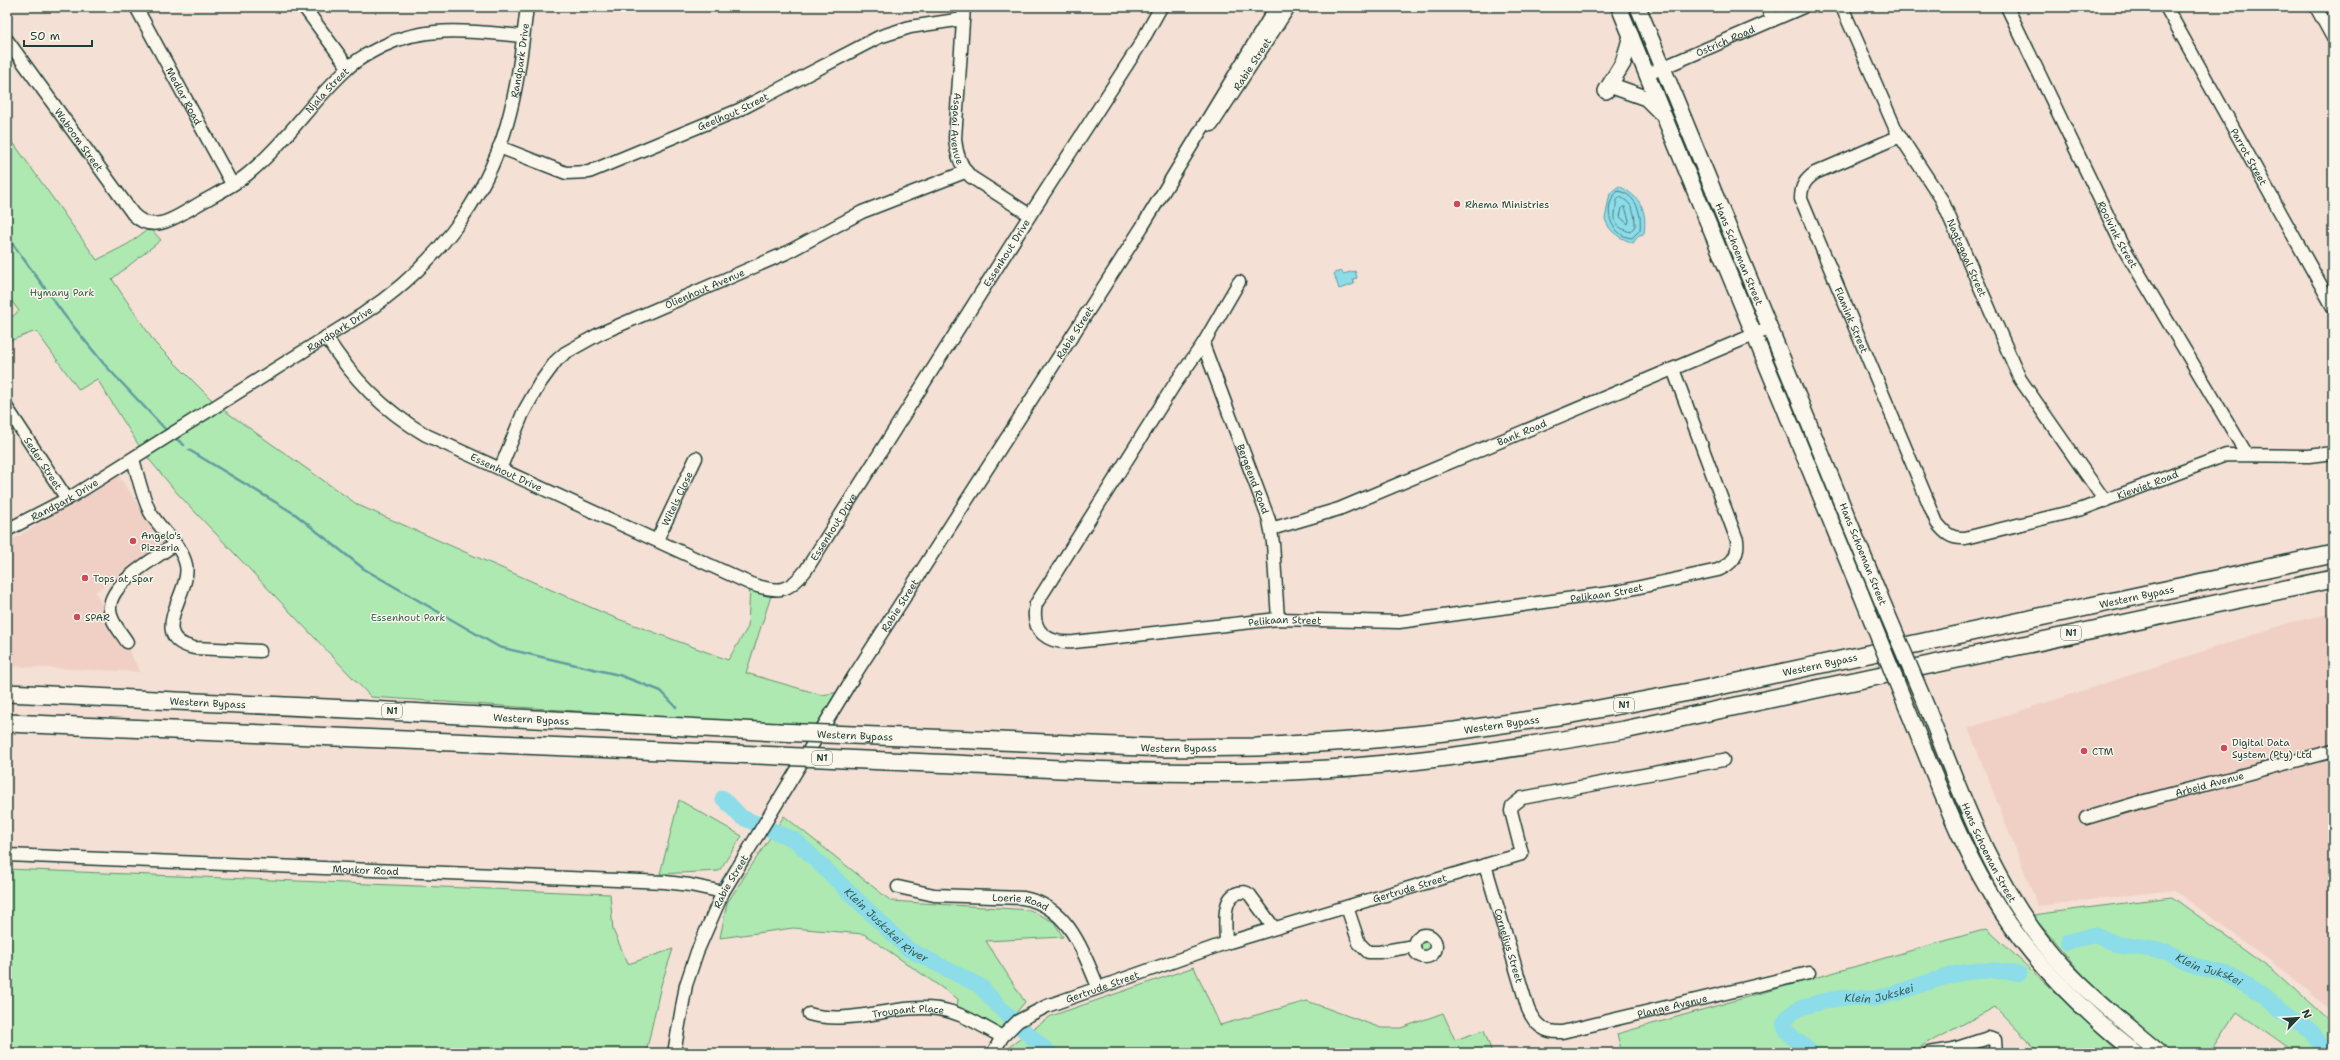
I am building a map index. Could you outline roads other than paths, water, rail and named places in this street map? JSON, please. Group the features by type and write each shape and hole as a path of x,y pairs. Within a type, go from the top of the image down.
{"highway":[{"name":"Western Bypass","path":"7,693 361,709 777,732 1164,748 1257,747 1365,740 1455,731 1572,714 1710,688 2333,554"},
{"name":"N1","path":"7,723 1155,773 1264,772 1368,765 1624,730 2333,579"}],"main road":[{"name":"Hans Schoeman Street","path":"1619,7 1648,74 1754,336 1962,839 1988,890 2015,931 2050,975 2094,1018 2136,1053"},
{"name":"Hans Schoeman Street","path":"1638,7 1980,837 2003,884 2026,921 2070,974 2160,1053"},
{"path":"1631,36 1623,63 1610,89 1649,100 1667,121"}],"street":[{"name":"Medlar Road","path":"136,7 232,184"},
{"path":"304,7 348,67"},
{"name":"Randpark Drive","path":"7,530 67,499 165,440 383,301 428,261 470,207 482,187 499,147 515,93 527,7"},
{"name":"Essenhout Drive","path":"326,337 362,386 395,416 426,435 501,467 759,586 771,590 782,589 796,582 806,570 1030,215 1141,43 1161,7"},
{"name":"Rabie Street","path":"674,1053 690,972 699,945 722,892 757,838 862,663 1172,179 1235,72 1276,7"},
{"name":"Rabie Street","path":"1172,179 1200,144 1290,7"},
{"path":"1767,7 1773,20"},
{"name":"Ostrich Road","path":"1648,74 1803,7"},
{"name":"Nagtegaal Street","path":"1842,7 1900,136 1942,200 2020,379 2105,501"},
{"name":"Rooivink Street","path":"2007,7 2121,243 2246,453"},
{"name":"Parrot Street","path":"2166,7 2333,307"},
{"path":"2316,7 2333,38"},
{"name":"Asgaai Avenue","path":"963,13 955,138 956,150 965,172 982,185 1030,215"},
{"name":"Geelhout Street","path":"499,147 566,173 589,172 739,110 879,37 963,13"},
{"name":"Njala Street","path":"161,224 248,174 268,156 348,67 384,45 406,37 428,32 459,30 523,36"},
{"name":"Waboom Street","path":"7,40 133,214 145,224 161,224"},
{"name":"Flamink Street","path":"1900,136 1815,173 1805,182 1801,190 1801,199 1937,523 1949,535 1956,538 1965,538"},
{"name":"Olienhout Avenue","path":"501,467 523,414 540,383 556,361 565,353 599,334 786,253 862,212 965,172"},
{"name":"Pelikaan Street","path":"1239,282 1202,344 1174,384 1044,589 1036,604 1035,620 1041,633 1047,638 1062,643 1278,619 1399,622 1632,589 1711,572 1729,564 1738,552 1735,532 1673,369"},
{"name":"Bank Road","path":"1271,529 1346,506 1770,328"},
{"name":"Bergeend Road","path":"1202,344 1271,529 1278,619"},
{"name":"Seder Street","path":"7,408 67,499"},
{"name":"Kiewiet Road","path":"1965,538 2082,509 2217,457 2246,453 2309,456 2333,454"},
{"name":"Witels Close","path":"657,540 696,458"},
{"path":"133,459 151,513 175,544 187,565 187,574 173,618 172,629 179,642 194,648 260,651"},
{"path":"128,642 112,619 110,607 113,594 121,583 175,544"},
{"name":"Arbeid Avenue","path":"2086,818 2143,801 2333,751"},
{"name":"Gertrude Street","path":"993,1053 1006,1034 1018,1021 1047,1006 1226,943 1522,854 1511,812 1516,801 1522,798 1723,760"},
{"name":"Monkor Road","path":"7,855 672,882 722,892"},
{"name":"Cornelius Street","path":"1485,865 1524,998 1536,1024"},
{"name":"Loerie Road","path":"898,887 934,895 1022,898 1040,903 1055,911 1072,931 1098,987"},
{"path":"1226,943 1227,905 1231,896 1235,894 1244,892 1250,895 1274,928"},
{"path":"1346,906 1359,943 1368,952 1379,952 1414,946"},
{"name":"Plange Avenue","path":"1536,1024 1547,1031 1562,1032 1809,973"},
{"name":"Troupant Place","path":"809,1014 836,1019 910,1010 938,1009 956,1013 1006,1034"},
{"path":"1929,1053 1954,1051 1988,1038 1995,1040 1996,1053"}],"water":[{"path":"1619,186 1633,195 1641,205 1643,211 1645,225 1644,234 1639,235 1633,243 1613,232 1605,219 1610,193"},
{"path":"1342,271 1343,274 1355,271 1357,278 1353,279 1354,284 1339,289 1334,273"}],"waterway":[{"path":"7,236 65,316 104,364 167,431"},
{"path":"174,437 184,445"},
{"path":"189,450 295,514 364,569 499,647 619,675 661,691 676,707"},
{"name":"Klein Juskskei River","path":"723,798 741,817 795,840 908,949 980,986 1006,1014 1049,1053"},
{"name":"Klein Jukskei","path":"2068,942 2094,935 2117,944 2168,952 2198,967 2227,974 2263,996 2311,1033 2329,1053"},
{"name":"Klein Jukskei","path":"1811,1053 1789,1034 1784,1024 1790,1015 1801,1008 1816,1003 1838,999 1876,998 1963,973 1999,971 2019,974"}],"place":[{"name":"Rhema Ministries","path":"1457,204"},
{"name":"Angelo's Pizzeria","path":"133,541"},
{"name":"Tops at Spar","path":"85,578"},
{"name":"SPAR","path":"77,617"},
{"name":"Digital Data System (Pty) Ltd","path":"2224,748"},
{"name":"CTM","path":"2084,751"}],"park label":[{"name":"Hymany Park","path":"62,292"},
{"name":"Essenhout Park","path":"408,617"}]}
